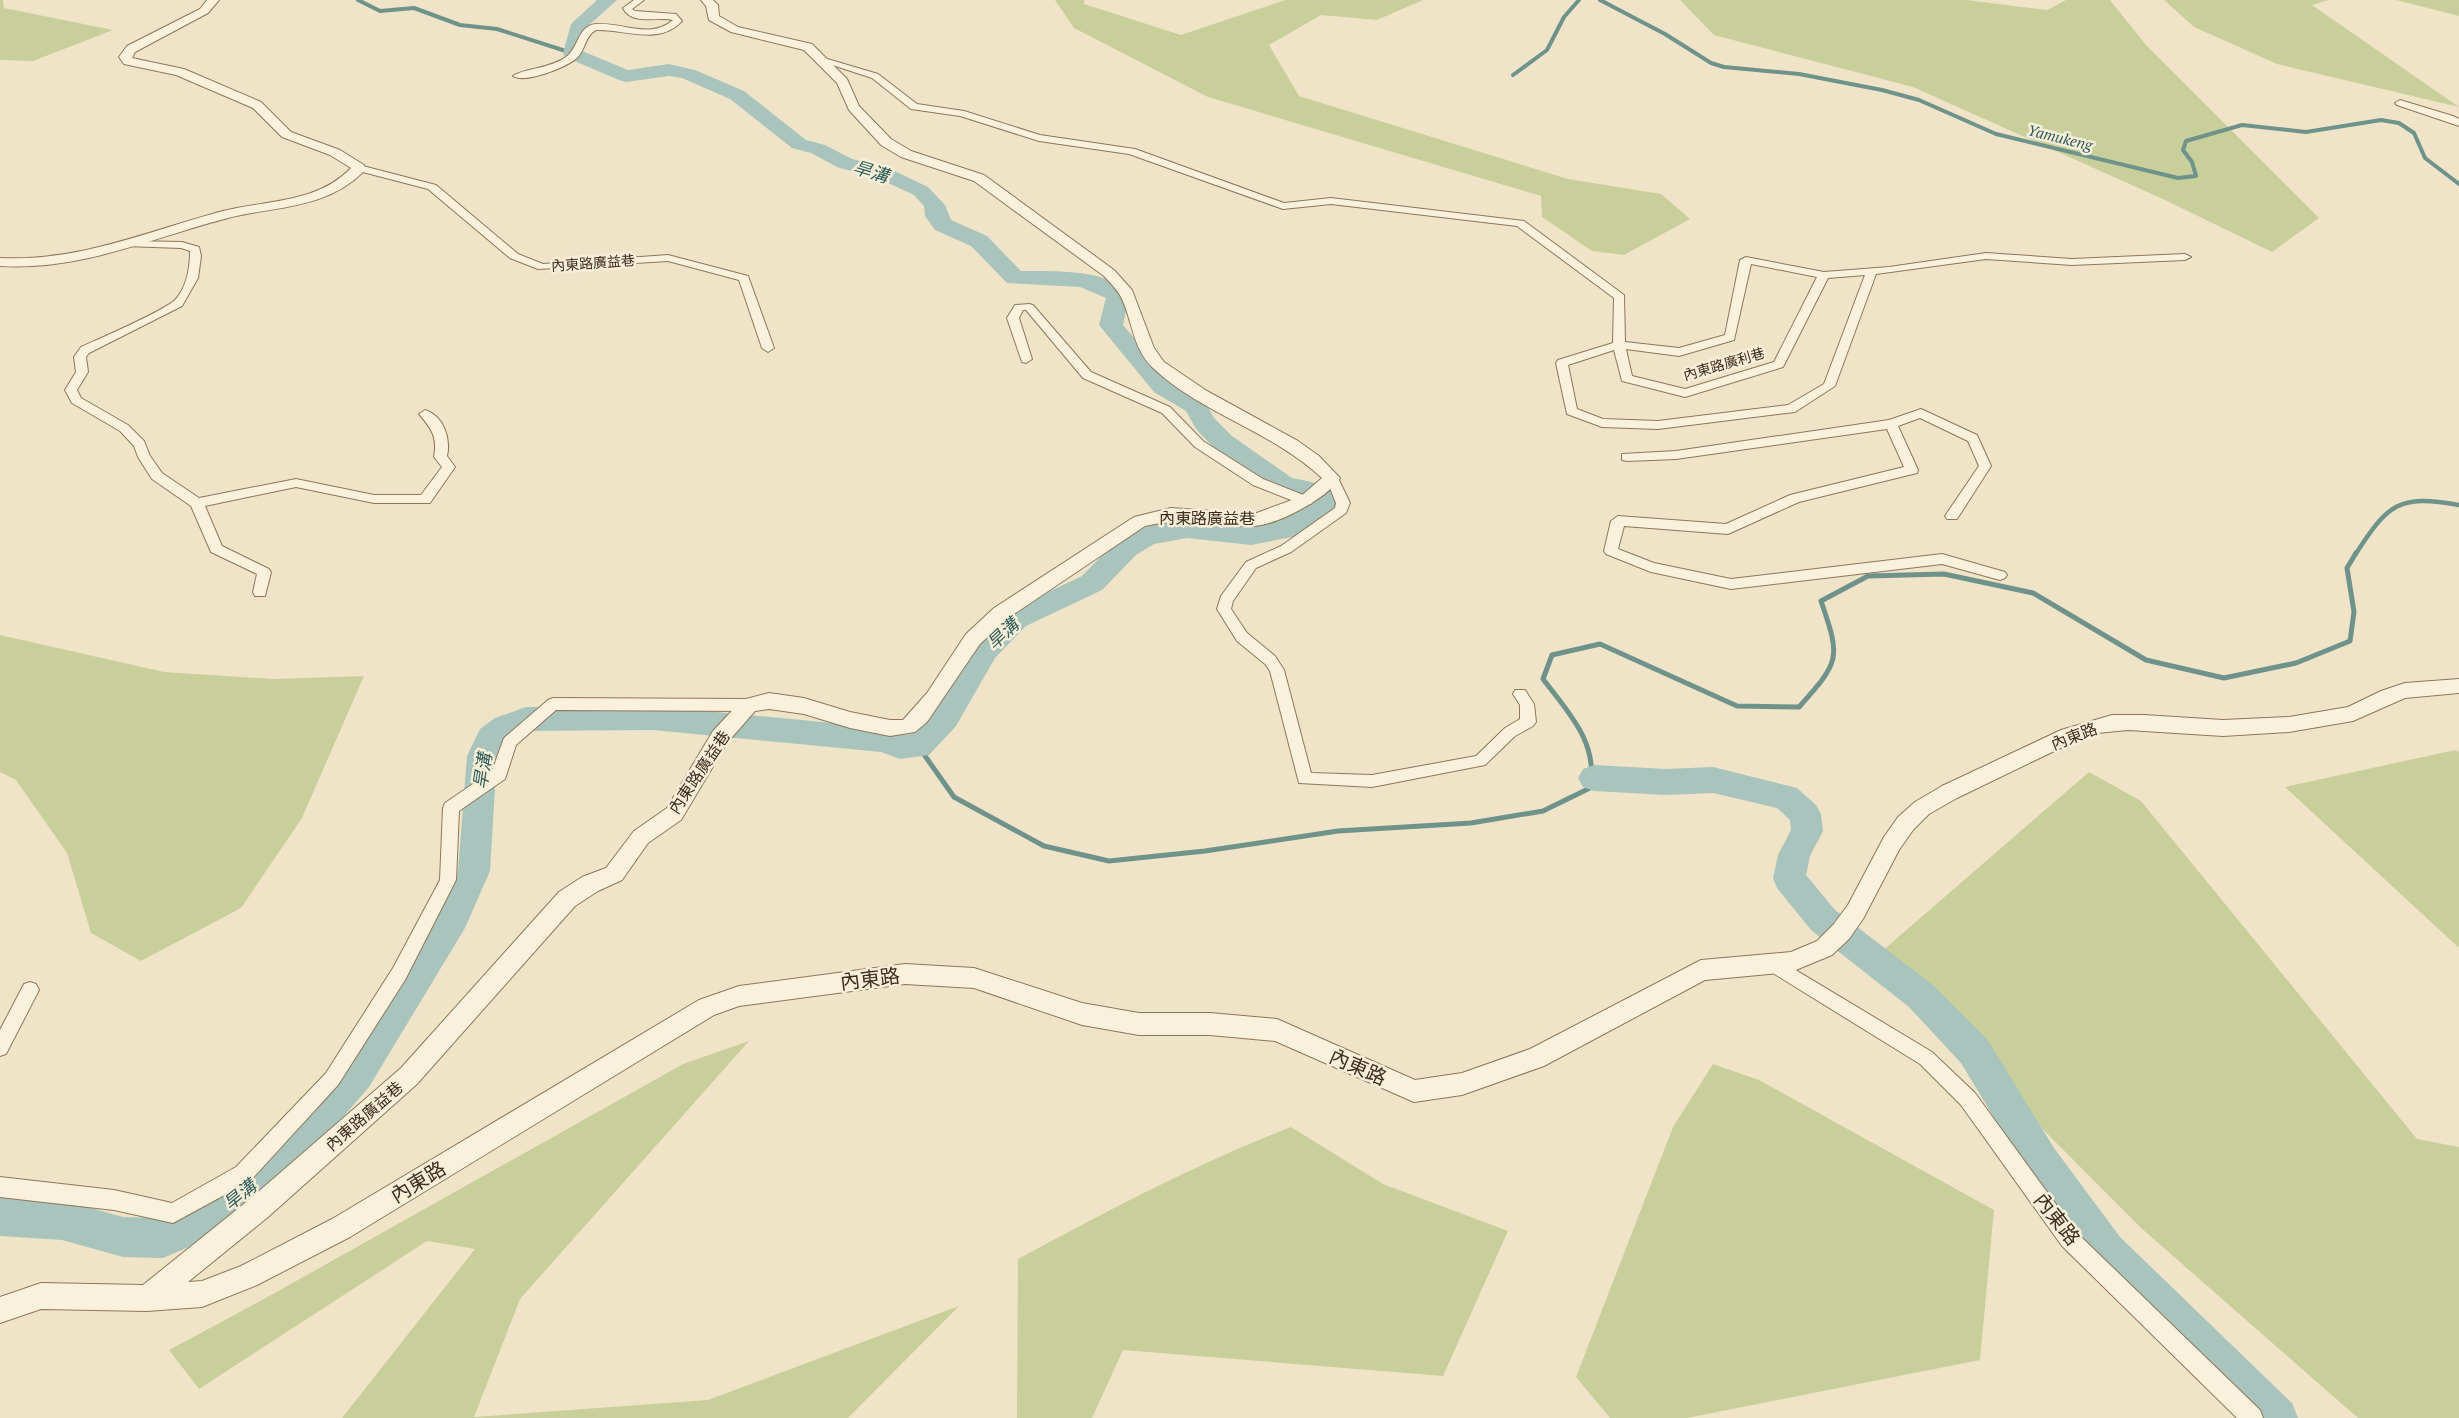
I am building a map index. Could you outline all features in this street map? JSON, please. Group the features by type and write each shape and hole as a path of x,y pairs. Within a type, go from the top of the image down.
{"street":[{"name":"內東路廣益巷","path":"213,0 204,10 131,49 125,57 128,61 180,72 256,105 268,113 289,137 338,152 359,168 432,187 514,256 542,267 668,258 744,278 768,348"},
{"path":"518,76 543,73 574,55 583,36 594,27 655,32 669,28 678,21 676,17 639,15 627,10 640,0"},
{"path":"707,0 712,5 713,18 727,27 808,47 843,82 853,107 886,142 906,154 979,178 1109,273 1125,291 1142,341 1157,363 1186,385 1311,456 1332,478 1343,503 1341,510 1286,549 1251,565 1226,600 1224,609 1242,637 1270,660 1277,670 1305,779 1372,781 1480,761 1510,732 1528,722 1527,704 1520,694"},
{"name":"內東路廣利巷","path":"817,57 875,76 914,107 961,113 1039,138 1131,151 1283,206 1331,201 1520,223 1620,297 1619,345 1626,378 1685,393 1779,364 1824,275"},
{"path":"2400,103 2459,123"},
{"path":"0,261 36,263 129,244 227,214 324,193 347,181 359,168"},
{"path":"129,244 182,245 195,249 197,267 184,297 178,304 85,350 80,357 82,372 72,390 72,395 124,428 140,444 144,458 158,476 197,503 216,549 264,572 260,592"},
{"path":"1872,271 1829,386 1791,409 1658,425 1602,423 1571,411 1562,363 1619,345 1679,351 1730,337 1746,260 1824,275 1986,256 2072,262 2185,257"},
{"path":"1026,359 1013,318 1019,307 1029,307 1087,375 1166,410 1199,444 1258,482 1306,501"},
{"path":"1627,457 1676,455 1891,424 1921,413 1973,438 1985,466 1952,516"},
{"path":"197,503 296,483 374,499 425,500 450,467 440,457 444,445 434,420 425,414"},
{"path":"1891,424 1912,470 1796,498 1728,529 1618,521 1611,551 1651,567 1731,584 1942,559 2000,575"},
{"name":"內東路廣益巷","path":"147,1299 259,1208 409,1076 567,899 590,884 615,874 641,837 674,814 720,737 749,705 769,701 804,706 850,720 890,728 908,726 920,717 934,699 973,639 1001,613 1140,521 1171,514 1255,520 1306,501 1332,478"},
{"name":"內東路","path":"0,1310 41,1296 147,1299 202,1294 248,1276 341,1228 707,1007 739,996 905,974 974,978 1082,1014 1139,1024 1210,1024 1277,1030 1414,1091 1462,1084 1536,1058 1701,970 1726,965 1774,965 1805,959 1837,935 1903,826 1920,809 1944,795 2072,734 2112,723 2240,728 2329,718 2361,712 2386,697 2416,687 2459,686"},
{"path":"0,1187 114,1200 173,1213 243,1174 332,1079 399,974 448,880 451,808 499,775 509,742 554,704 749,705"},
{"name":"內東路","path":"1774,965 1926,1058 1968,1099 2069,1239 2252,1418"},
{"path":"0,1048 30,990"}],"green space":[{"path":"0,0 3,0 4,8 113,30 33,61 0,60"},
{"path":"1055,0 1084,0 1084,4 1181,35 1285,0 1423,0 1377,20 1321,15 1269,45 1299,96 1568,179 1661,194 1690,219 1624,255 1592,251 1542,217 1541,196 1208,97 1074,28"},
{"path":"1680,0 1966,0 2047,10 2066,0 2110,0 2146,45 2319,218 2272,252 2165,200 1913,87 1714,35"},
{"path":"2164,0 2329,0 2312,5 2459,107 2277,64 2194,27"},
{"path":"2396,0 2459,0 2459,16"},
{"path":"0,635 164,672 273,679 364,676 302,818 241,908 141,961 91,933 67,853 16,780 0,772"},
{"path":"2455,750 2459,752 2459,948 2285,787"},
{"path":"2089,772 2141,801 2417,1139 2459,1147 2459,1418 2358,1418 2140,1227 1873,959"},
{"path":"749,1041 520,1299 474,1417 708,1400 959,1306 848,1418 342,1418 475,1249 427,1241 199,1389 169,1350 683,1064"},
{"path":"1713,1064 1759,1080 1994,1210 1980,1360 1687,1418 1610,1418 1576,1377 1673,1127"},
{"path":"1291,1127 1383,1184 1508,1231 1443,1376 1123,1350 1092,1418 1017,1418 1018,1259 1186,1172"}],"waterway":[{"path":"358,0 380,11 414,8 460,25 497,29 572,53"},
{"name":"旱溝","path":"0,1217 62,1220 123,1237 163,1238 212,1217 252,1187 300,1139 356,1075 453,918 474,871 482,756 491,738 506,726 526,719 653,718 886,740 900,747 918,746 945,718 985,650 1016,619 1092,583 1126,548 1144,537 1165,531 1187,529 1251,536 1287,529 1323,507 1323,497 1303,488 1285,486 1223,442 1205,423 1195,406 1163,387 1111,325 1118,295 1093,283 1068,278 1015,278 979,241 943,225 936,216 934,205 921,191 879,171 846,164 818,149 799,144 737,95 688,74 669,70 626,76 572,53 580,24 608,0"},
{"path":"1513,75 1547,50 1564,17 1579,0"},
{"name":"Yamukeng","path":"1600,0 1665,34 1711,63 1724,67 1799,74 1882,90 1919,100 1996,134 2178,178 2196,176 2192,162 2183,150 2186,141 2242,125 2306,132 2381,120 2399,123 2414,133 2425,158 2459,184"},
{"path":"2355,555 2377,524 2396,507 2422,501 2459,505"},
{"path":"918,746 954,797 1044,846 1109,861 1205,851 1338,831 1471,823 1543,811 1590,788 1592,772 1586,742 1571,716 1543,679 1552,655 1600,644 1737,706 1799,707 1823,679 1833,658 1832,636 1821,601 1868,576 1944,574 2033,593 2146,660 2224,678 2296,663 2350,641 2354,612 2347,568 2356,553"},
{"path":"1594,778 1666,782 1713,780 1786,797 1805,814 1807,831 1794,855 1789,878 1823,920 1921,996 1974,1051 2041,1161 2106,1251 2277,1418"}]}
